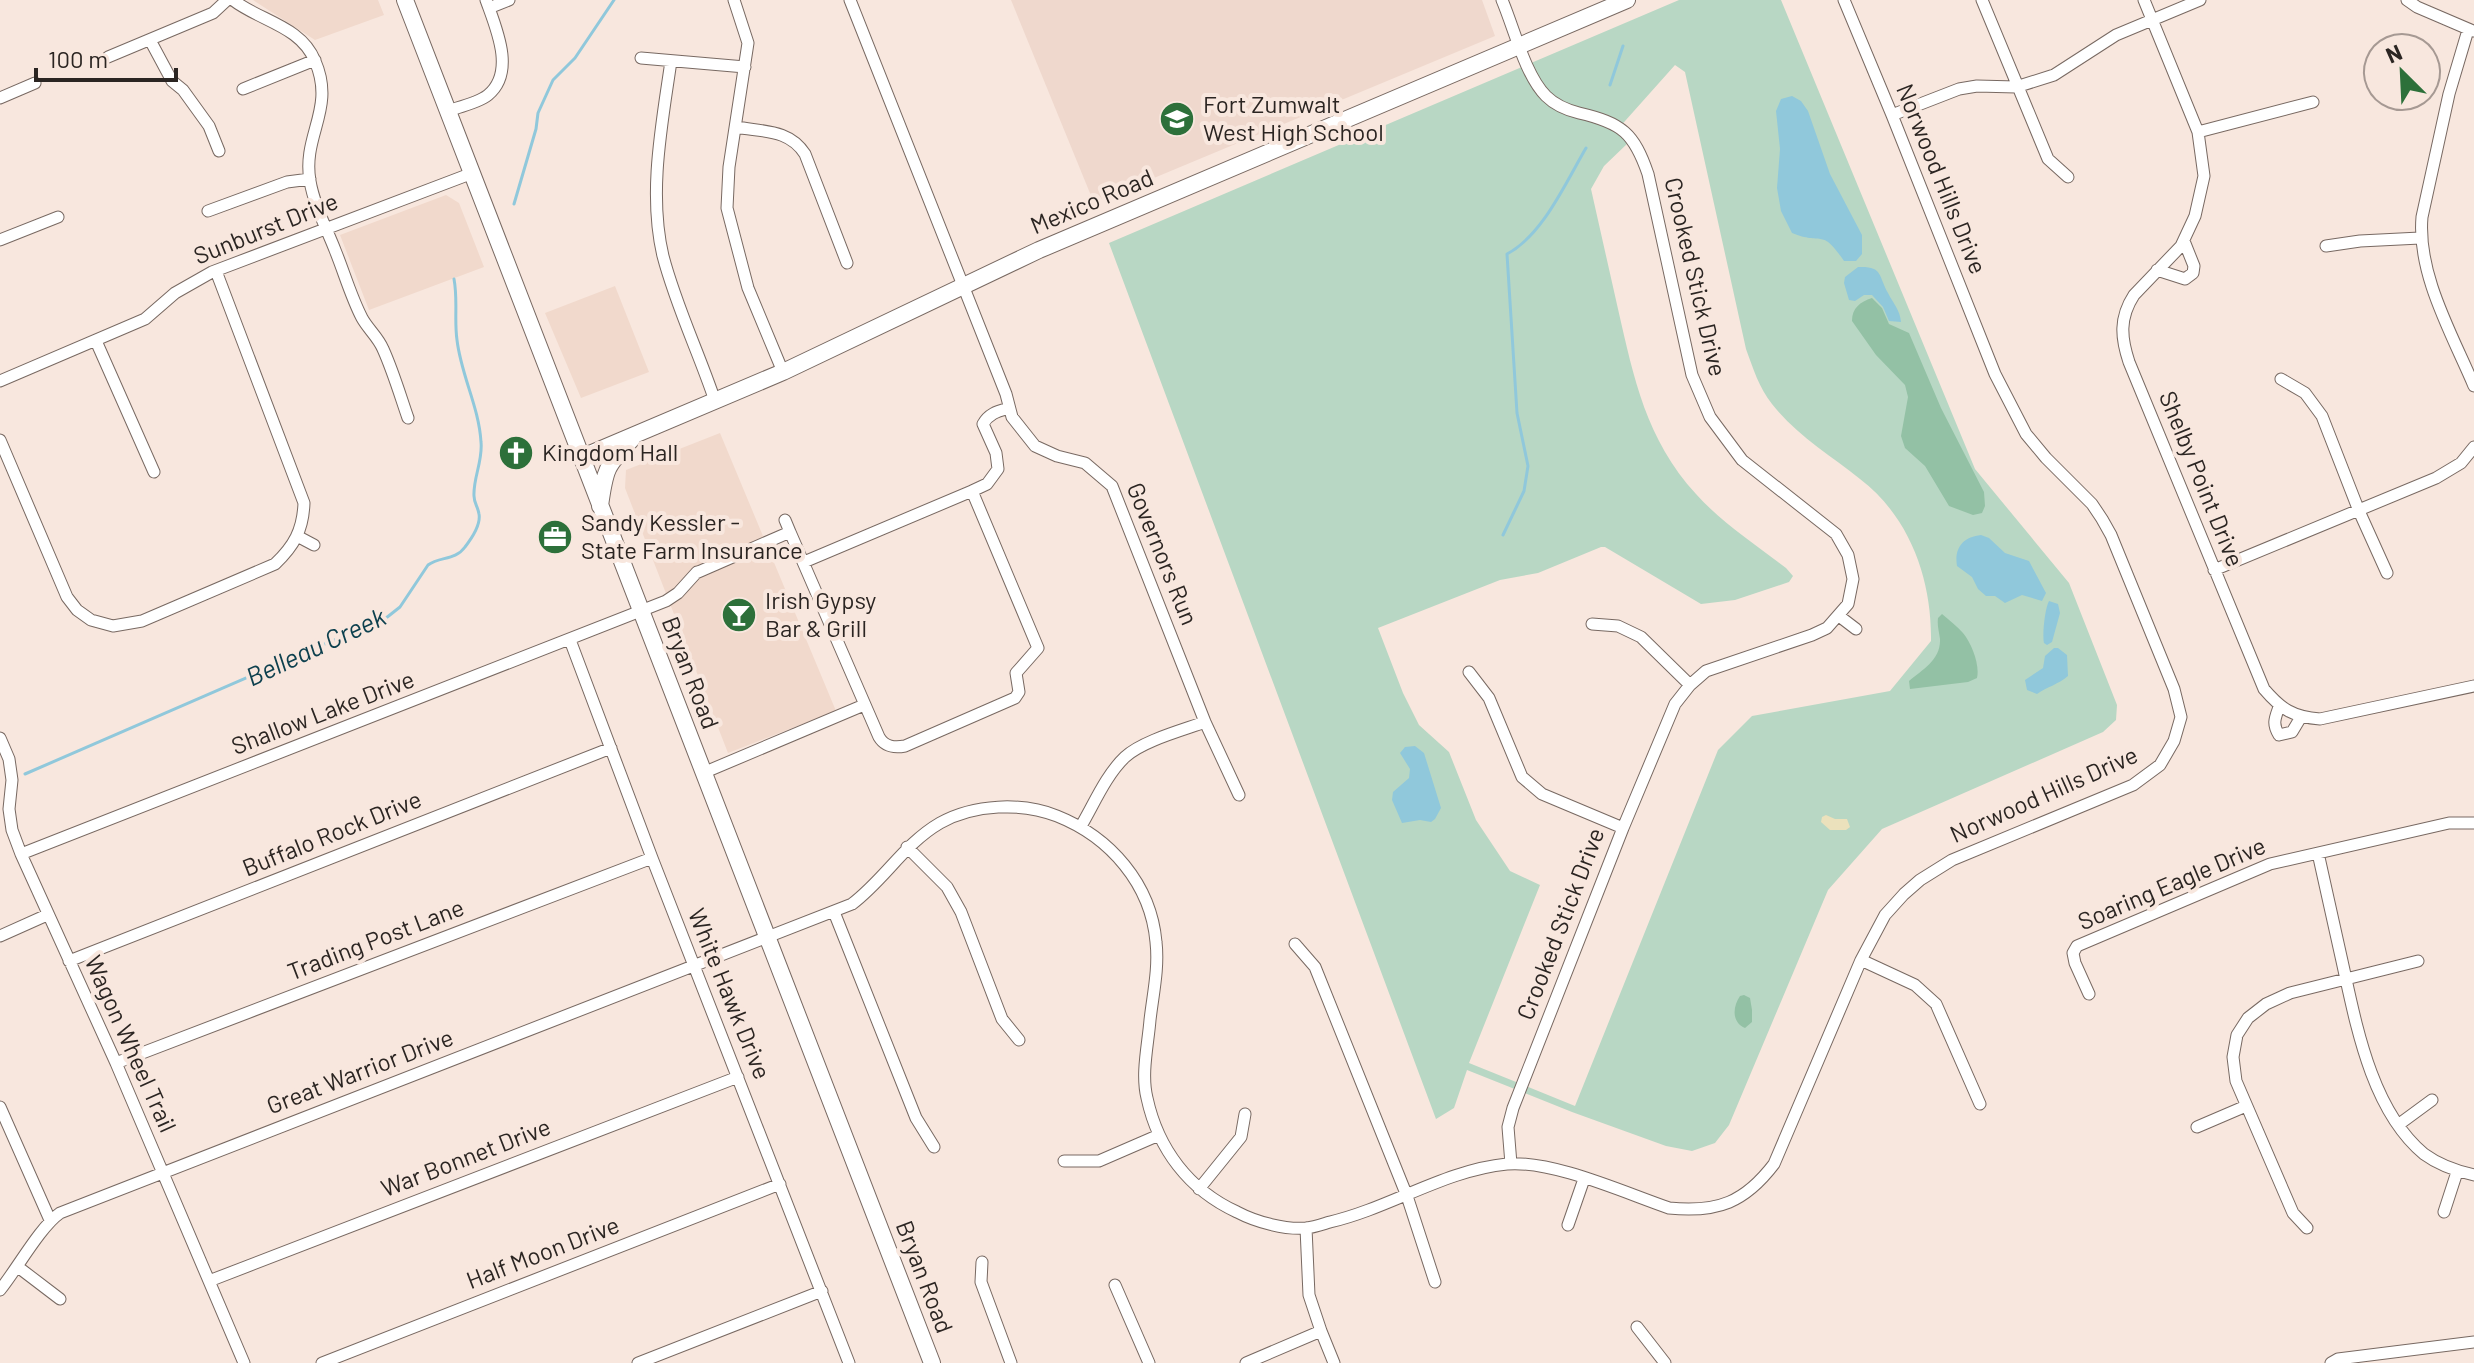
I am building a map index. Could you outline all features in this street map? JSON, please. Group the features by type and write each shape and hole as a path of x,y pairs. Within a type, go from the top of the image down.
{"main road":[{"name":"Bryan Road","path":"405,0 932,1363"},
{"name":"Mexico Road","path":"580,458 783,372 1039,250 1627,0"},
{"path":"600,508 605,470 635,435"}],"street":[{"path":"108,57 213,13 227,0"},
{"path":"233,0 297,36 315,60 322,81 323,105 309,155 310,179 363,319 382,345 408,418"},
{"path":"447,111 487,96 501,76 503,58 487,4 509,0"},
{"path":"734,0 747,35 729,167 727,208 748,288 783,372"},
{"name":"Governors Run","path":"850,0 1009,408 1017,424 1035,446 1085,463 1112,486 1205,722 1239,795"},
{"name":"Crooked Stick Drive","path":"1502,0 1531,72 1547,97 1567,110 1601,118 1624,128 1639,150 1648,174 1687,352 1710,417 1742,460 1836,534 1848,555 1853,579 1848,604 1827,628 1706,671 1675,704 1513,1108 1508,1127 1511,1164"},
{"name":"Norwood Hills Drive","path":"767,938 852,904 868,892 907,847 943,821 981,809 1015,807 1043,811 1081,826 1121,859 1144,895 1151,914 1157,962 1145,1084 1147,1097 1159,1135 1175,1163 1199,1189 1218,1202 1247,1217 1275,1225 1306,1228 1349,1218 1464,1173 1511,1164 1545,1166 1669,1208 1690,1210 1714,1207 1750,1192 1774,1164 1861,960 1885,915 1913,885 1952,860 2147,777 2168,754 2181,717 2174,689 2107,527 2092,504 2026,434 1995,374 1844,0"},
{"path":"1982,0 2048,159 2068,177"},
{"name":"Shelby Point Drive","path":"2144,0 2198,132 2204,176 2195,216 2184,241 2129,303 2122,326 2123,341 2264,689 2279,707 2301,717 2325,719 2474,686"},
{"path":"1892,115 1938,95 1969,86 2016,87 2054,75 2116,35 2200,0"},
{"path":"2407,0 2471,31 2449,94 2420,238 2428,275 2474,386"},
{"path":"150,40 172,81 183,90 209,126 219,151"},
{"path":"641,58 745,67"},
{"path":"243,89 315,60"},
{"path":"671,61 660,139 658,223 663,256 715,401"},
{"path":"0,98 35,83"},
{"path":"2198,132 2313,102"},
{"path":"736,127 788,137 799,145 847,263"},
{"name":"Sunburst Drive","path":"0,381 145,319 175,293 216,271 470,174"},
{"path":"208,211 287,182 310,179"},
{"path":"0,240 58,217"},
{"path":"2326,246 2420,238"},
{"name":"Shelby Point Drive","path":"2157,270 2185,279 2193,273 2194,266 2184,241"},
{"path":"0,440 67,597 77,610 91,620 113,626 142,621 275,564 292,547 303,521 304,503 216,271"},
{"path":"96,341 154,472"},
{"path":"2281,379 2305,393 2322,416 2387,573"},
{"path":"804,562 987,484 998,469 996,453 983,424 986,418 1009,408"},
{"path":"2214,570 2436,478 2461,463 2474,447"},
{"path":"785,520 882,742 890,747 900,747 1015,698 1019,692 1016,673 1038,648 972,491"},
{"name":"Shallow Lake Drive","path":"21,854 640,612 678,593 696,573 790,532"},
{"path":"297,536 314,545"},
{"path":"1839,616 1856,629"},
{"path":"89,633 91,620"},
{"path":"1592,624 1618,626 1641,637 1690,685"},
{"name":"White Hawk Drive","path":"570,640 849,1363"},
{"path":"1469,672 1489,698 1522,777 1542,794 1623,828"},
{"path":"703,773 864,705"},
{"name":"Shelby Point Drive","path":"2279,707 2274,719 2279,735 2292,732 2301,717"},
{"path":"1081,826 1127,755 1205,722"},
{"name":"Wagon Wheel Trail","path":"0,738 9,759 12,780 9,809 12,830 21,854 116,1063 244,1363"},
{"name":"Buffalo Rock Drive","path":"69,961 611,748"},
{"name":"Soaring Eagle Drive","path":"2089,994 2075,963 2073,953 2077,946 2270,864 2449,823 2474,823"},
{"path":"907,847 947,887 961,912 1002,1019 1019,1040"},
{"path":"2318,853 2365,1057 2398,1125 2426,1155 2457,1172 2474,1175"},
{"name":"Trading Post Lane","path":"116,1063 652,858"},
{"path":"834,912 916,1118 934,1147"},
{"path":"0,936 47,915"},
{"name":"Great Warrior Drive","path":"50,1220 60,1213 767,938"},
{"path":"1295,944 1315,967 1407,1196 1435,1282"},
{"path":"1861,960 1915,985 1936,1004 1980,1104"},
{"path":"2307,1228 2293,1213 2236,1081 2233,1057 2237,1035 2248,1018 2266,1004 2290,993 2418,961"},
{"name":"War Bonnet Drive","path":"209,1281 738,1077"},
{"path":"2398,1125 2432,1100"},
{"path":"2197,1127 2246,1106"},
{"path":"0,1107 50,1220 0,1290"},
{"path":"1199,1189 1241,1137 1245,1114"},
{"path":"1064,1161 1099,1161 1159,1135"},
{"path":"2444,1212 2457,1172"},
{"path":"1568,1225 1584,1179"},
{"name":"Half Moon Drive","path":"322,1363 780,1184"},
{"path":"1306,1228 1309,1295 1334,1363"},
{"path":"982,1262 981,1282 1011,1363"},
{"path":"18,1267 60,1299"},
{"path":"1115,1285 1149,1363"},
{"path":"638,1363 822,1291"},
{"path":"1637,1327 1665,1363"},
{"path":"1246,1363 1321,1331"},
{"path":"2331,1363 2338,1359 2474,1342"}],"shaded area":[{"path":"253,0 378,0 384,15 315,40"},
{"name":"Fort Zumwalt West High School","path":"1011,0 1482,0 1495,36 1094,203"},
{"path":"446,195 459,203 484,267 369,310 340,235"},
{"path":"615,286 649,372 581,398 545,313"},
{"path":"720,433 836,711 728,753 625,488 626,470"}],"green space":[{"path":"1679,0 1781,0 1975,469 2069,583 2117,705 2116,720 2103,732 1882,829 1828,890 1729,1125 1715,1143 1692,1151 1666,1146 1467,1070 1454,1108 1436,1119 1109,243","holes":["1675,65 1685,72 1746,349 1757,378 1767,398 1781,415 1877,494 1905,531 1922,573 1931,641 1890,691 1752,716 1718,750 1575,1106 1469,1063 1540,885 1510,871 1476,820 1449,752 1419,725 1378,628 1500,580 1538,573 1601,547 1701,604 1735,600 1789,582 1793,576 1706,505 1665,452 1637,384 1591,189 1604,166 1628,143 1617,130"]},
{"path":"1872,298 1882,308 1889,324 1909,333 1941,408 1984,492 1982,513 1973,515 1949,506 1925,466 1905,448 1901,436 1908,397 1905,385 1876,355 1852,321 1853,312 1858,306"},
{"path":"1942,614 1961,630 1969,643 1976,661 1977,678 1968,682 1910,689 1909,681 1930,664 1937,653 1940,639 1938,618"},
{"path":"1744,995 1750,998 1752,1010 1752,1022 1745,1028 1737,1022 1735,1014 1738,1000"}],"sand":[{"path":"1826,815 1847,819 1850,827 1830,830 1821,822"}],"water":[{"path":"1792,96 1801,101 1808,111 1830,174 1862,235 1862,254 1856,261 1844,261 1826,241 1792,233 1781,211 1777,188 1780,149 1776,111 1781,99"},
{"path":"1858,267 1872,268 1879,273 1901,322 1889,321 1883,307 1872,295 1849,300 1845,277"},
{"path":"1981,535 2005,553 2029,561 2046,593 2042,601 2022,595 2005,603 1995,596 1986,596 1978,589 1972,577 1957,566 1956,560 1961,544"},
{"path":"2049,601 2058,604 2060,613 2052,642 2047,645 2043,634"},
{"path":"2054,648 2067,655 2068,676 2037,694 2027,690 2025,680 2043,668 2045,656"},
{"path":"1415,746 1424,753 1441,808 1431,822 1402,823 1392,800 1393,792 1409,778 1410,769 1400,753 1405,747"}],"waterway":[{"name":"Belleau Creek","path":"514,204 538,113 553,80 575,58 614,0"},
{"path":"1610,85 1623,46"},
{"path":"1503,535 1524,491 1528,466 1517,413 1507,254 1543,221 1586,148"},
{"name":"Belleau Creek","path":"25,774 381,622 400,607 428,565 457,554 465,547 479,523 474,489 481,442 459,353 454,279"}],"place":[{"name":"Fort Zumwalt West High School","path":"1177,119"},
{"name":"Kingdom Hall","path":"516,453"},
{"name":"Sandy Kessler - State Farm Insurance","path":"555,537"},
{"name":"Irish Gypsy Bar & Grill","path":"739,615"}]}
